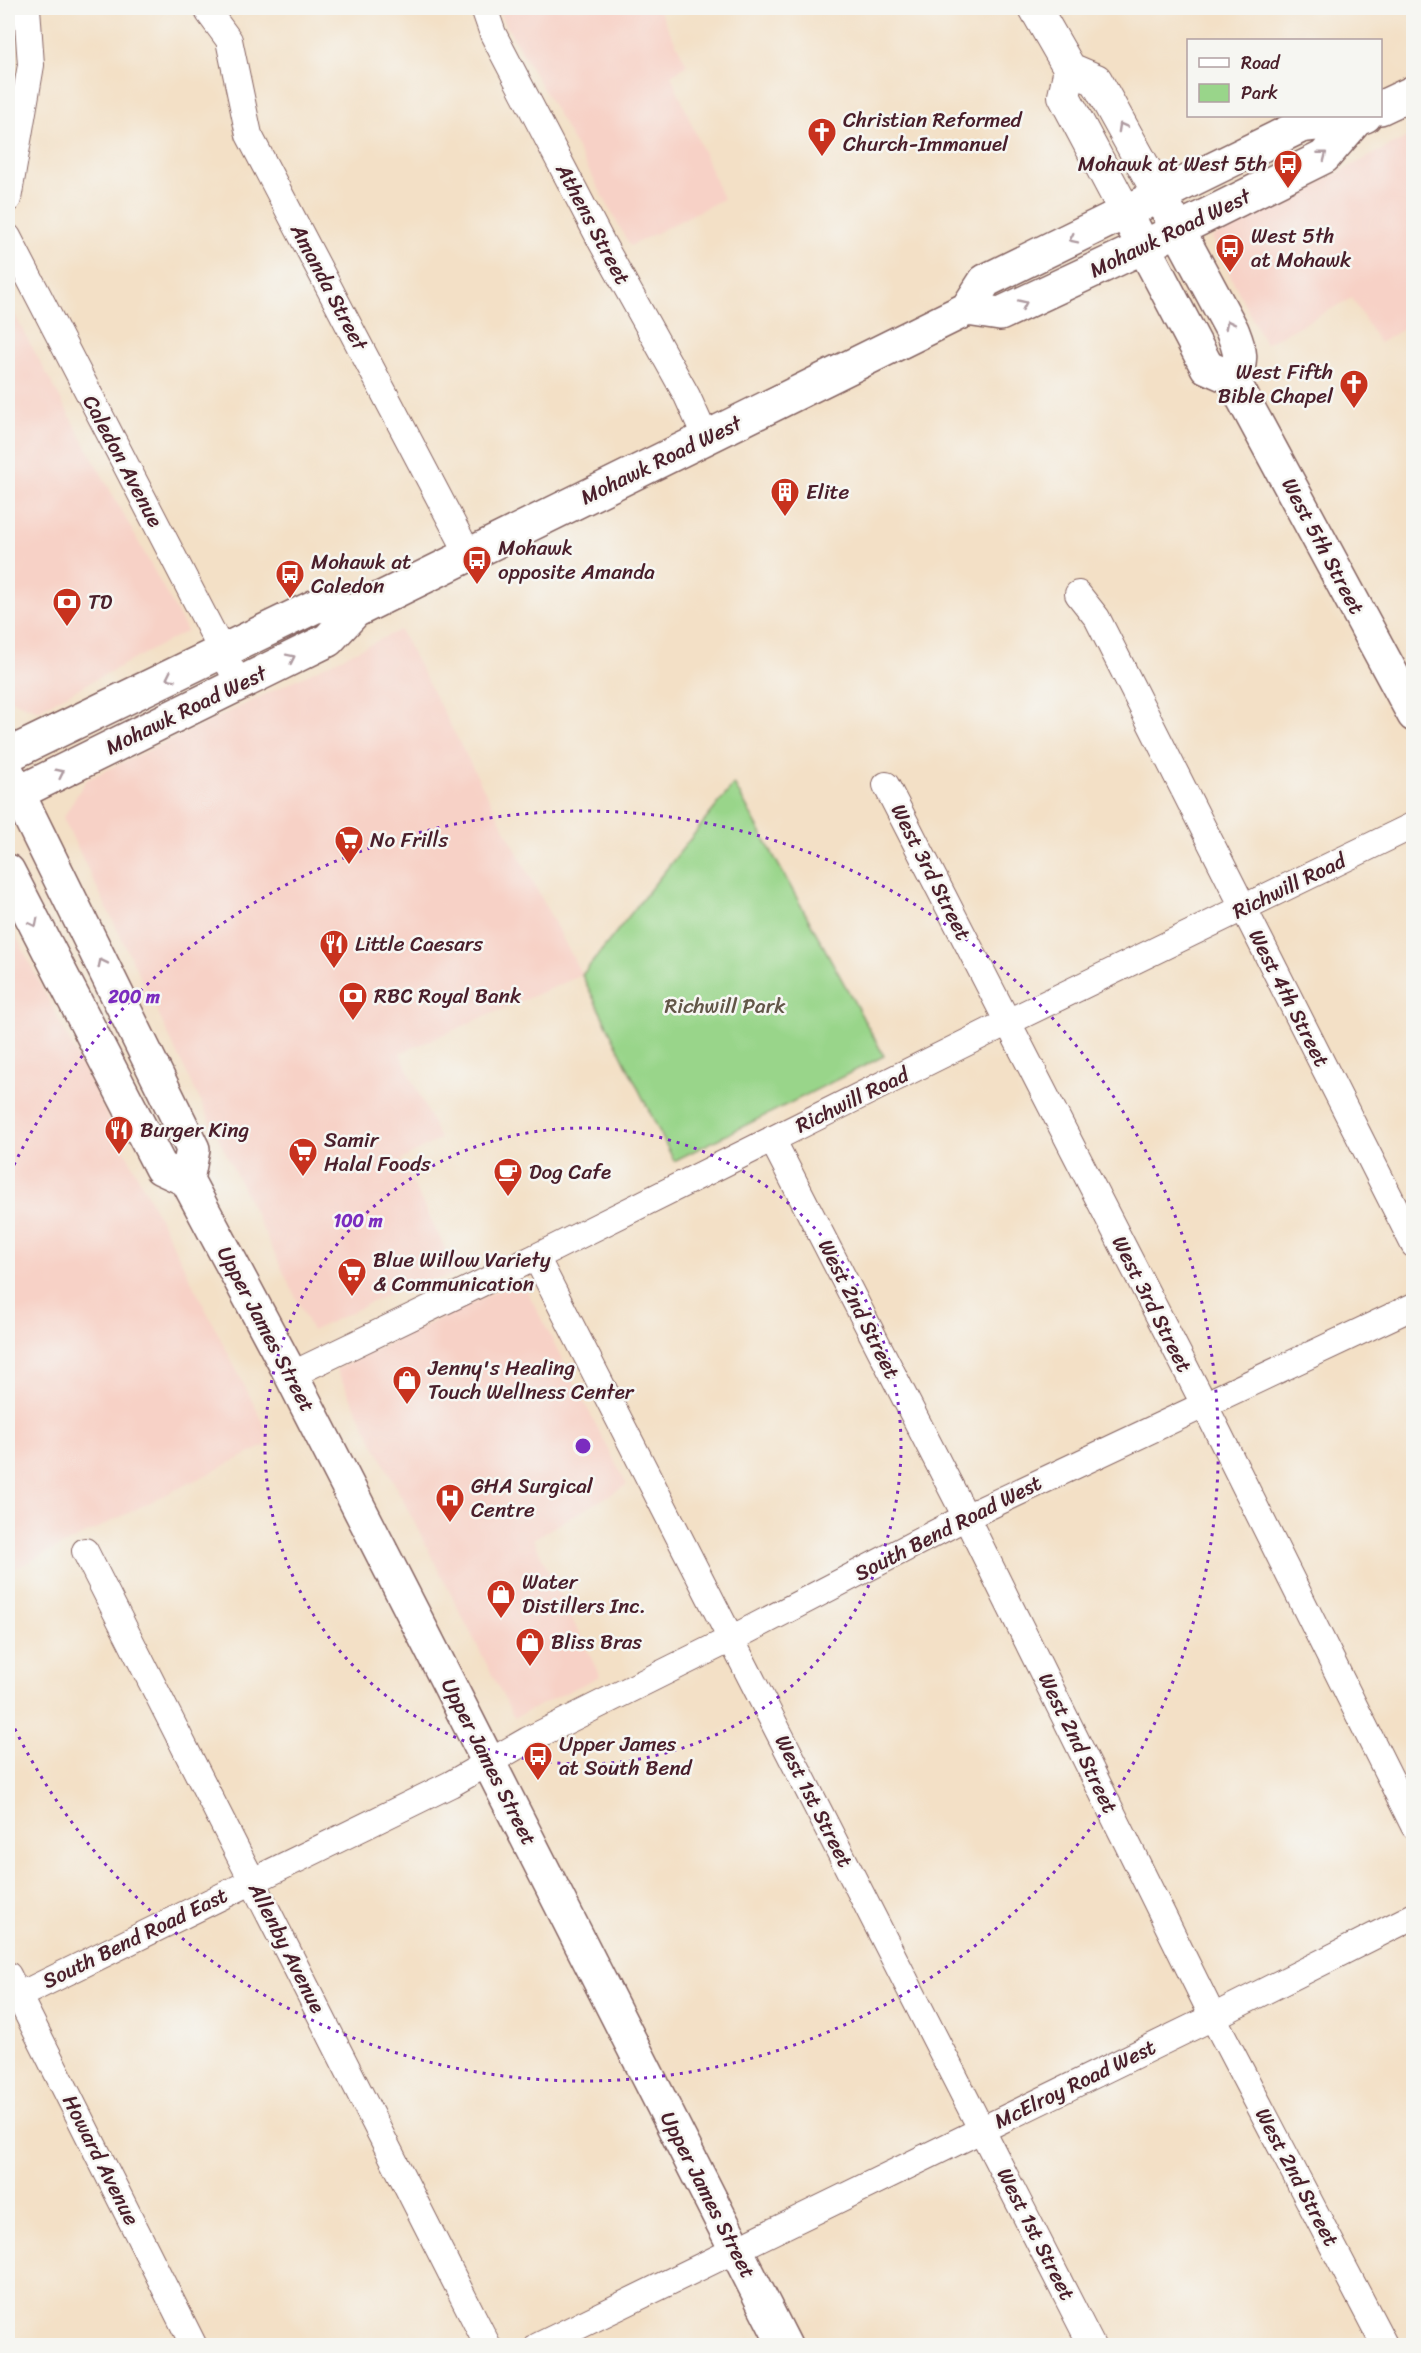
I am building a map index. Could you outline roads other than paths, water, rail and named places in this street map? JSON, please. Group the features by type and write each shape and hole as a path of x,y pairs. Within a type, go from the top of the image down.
{"main road":[{"name":"Mohawk Road West","path":"1382,107 1413,92"},
{"name":"Mohawk Road West","path":"11,788 239,684 328,640 355,610 967,309 985,280 1300,126 1351,117"},
{"name":"Mohawk Road West","path":"967,309 1000,315 1143,247 1324,157 1365,117"},
{"path":"1126,213 1206,367 1232,378 1240,368 1239,350 1232,330 1160,196"},
{"name":"West 5th Street","path":"1232,378 1413,715"},
{"name":"Mohawk Road West","path":"8,754 318,605 355,610"},
{"path":"8,871 161,1168 188,1180 193,1149 11,788"},
{"path":"147,1141 155,1111 154,1073"},
{"name":"Upper James Street","path":"188,1180 291,1375 785,2346"}],"street":[{"path":"8,199 31,66 27,8"},
{"name":"Athens Street","path":"484,8 499,45 602,243 687,396 706,438"},
{"path":"1035,8 1070,69 1096,80 1160,196"},
{"name":"Amanda Street","path":"209,13 230,40 249,135 469,555"},
{"path":"1070,69 1064,96 1126,213"},
{"name":"Caledon Avenue","path":"8,237 239,684"},
{"name":"West 4th Street","path":"1078,594 1097,618 1413,1245"},
{"name":"West 3rd Street","path":"886,784 1204,1404 1413,1826"},
{"name":"Richwill Road","path":"291,1375 536,1257 1008,1022 1413,825"},
{"name":"West 2nd Street","path":"772,1139 966,1517 1213,2017 1385,2346"},
{"name":"West 1st Street","path":"536,1257 1092,2346"},
{"name":"South Bend Road West","path":"489,1763 528,1740 731,1639 966,1517 1413,1306"},
{"name":"Allenby Avenue","path":"85,1551 488,2346"},
{"name":"South Bend Road East","path":"11,1991 252,1880 451,1784 489,1763"},
{"name":"McElroy Road West","path":"538,2346 1213,2017 1413,1916"},
{"name":"Howard Avenue","path":"11,1991 194,2346"}],"place":[{"name":"Christian Reformed Church-Immanuel","path":"822,158"},
{"name":"Mohawk at West 5th","path":"1288,190"},
{"name":"West 5th at Mohawk","path":"1230,274"},
{"name":"West Fifth Bible Chapel","path":"1354,410"},
{"name":"Elite","path":"785,518"},
{"name":"Mohawk opposite Amanda","path":"477,586"},
{"name":"Mohawk at Caledon","path":"290,600"},
{"name":"TD","path":"67,628"},
{"name":"No Frills","path":"349,866"},
{"name":"Little Caesars","path":"334,970"},
{"name":"RBC Royal Bank","path":"353,1022"},
{"name":"Burger King","path":"119,1156"},
{"name":"Samir Halal Foods","path":"303,1178"},
{"name":"Dog Cafe","path":"508,1198"},
{"name":"Blue Willow Variety & Communication","path":"352,1298"},
{"name":"Jenny's Healing Touch Wellness Center","path":"407,1406"},
{"name":"GHA Surgical Centre","path":"450,1524"},
{"name":"Water Distillers Inc.","path":"501,1620"},
{"name":"Bliss Bras","path":"530,1668"},
{"name":"Upper James at South Bend","path":"538,1782"}],"park label":[{"name":"Richwill Park","path":"725,1006"}]}
